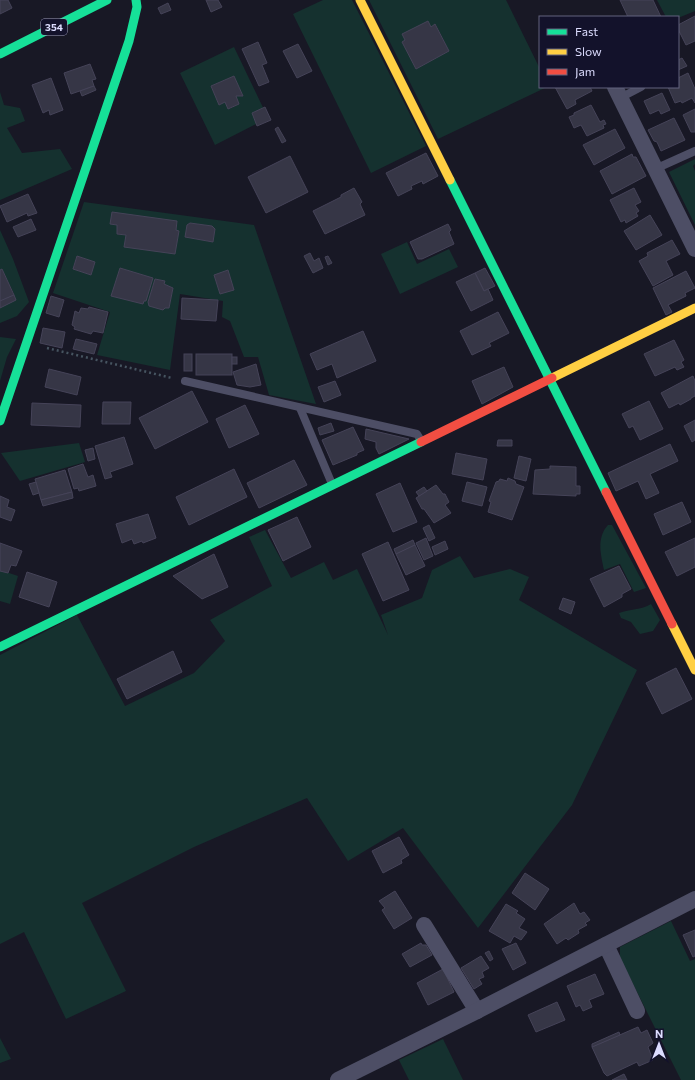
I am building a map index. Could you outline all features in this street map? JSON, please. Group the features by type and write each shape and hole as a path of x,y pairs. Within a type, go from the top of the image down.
{"main road":[{"name":"354","path":"0,54 107,0"},
{"path":"0,421 129,42 137,7 136,0"},
{"path":"360,0 695,670"},
{"path":"0,647 695,308"}],"street":[{"path":"617,92 695,249"},
{"path":"338,1080 477,1011 695,899"},
{"path":"424,924 477,1011"},
{"path":"606,945 637,1011"}],"lane":[{"path":"617,92 636,88"},
{"path":"656,169 695,151"},
{"path":"185,380 300,408 417,434 421,442"},
{"path":"300,408 332,485"}],"path":[{"path":"26,343 185,380"}],"green space":[{"path":"323,0 352,0 426,146 371,173 293,14"},
{"path":"369,0 506,0 539,67 539,88 545,88 438,139","holes":["428,21 431,27 436,25 449,51 416,69 402,42 405,40 402,34"]},
{"path":"657,0 695,0 695,11 679,18 679,16 665,16"},
{"path":"234,47 268,118 215,145 180,73","holes":["234,76 243,96 236,96 239,104 229,109 225,102 219,105 211,86"]},
{"path":"0,92 4,105 20,108 25,121 7,128 22,153 60,149 72,169 0,200"},
{"path":"695,159 695,164 693,166 695,171 695,225 669,172"},
{"path":"84,202 254,225 316,404 269,395 258,357 244,357 230,321 222,317 223,301 180,294 170,370 97,355 110,312 53,293","holes":["177,221 176,230 179,231 175,253 124,246 126,235 117,234 117,225","190,223 212,226 215,229 213,242 185,237 187,225","77,256 95,262 91,275 73,269","120,268 152,278 146,301 144,301 143,304 111,296","228,271 234,290 220,294 214,275","155,279 165,281 164,284 173,288 169,308 148,302"]},
{"path":"0,230 13,259 29,302 17,316 0,323 0,301 14,294 2,269 0,270"},
{"path":"407,242 417,264 449,249 458,267 400,294 381,254"},
{"path":"0,337 16,339 7,357 0,381"},
{"path":"79,443 85,462 20,481 1,453"},
{"path":"608,525 612,525 646,588 634,592 620,564 604,570 600,547 602,535"},
{"path":"265,530 291,578 324,562 333,580 357,569 388,635 381,615 422,598 432,570 460,556 474,578 510,569 529,577 519,600 637,670 572,805 478,928 403,828 348,861 307,798 194,847 82,903 126,991 66,1019 24,932 0,944 0,655 77,615 125,706 194,673 225,641 210,620 272,586 249,537"},
{"path":"0,570 18,576 10,604 0,601"},
{"path":"651,604 660,620 653,631 640,634 631,622 621,618 619,613 643,607"},
{"path":"671,921 690,961 695,959 695,1080 681,1080 620,958 620,947"},
{"path":"0,1038 11,1059 0,1063"},
{"path":"443,1039 463,1080 409,1080 399,1060"}],"building":[{"path":"0,0 8,0 12,8 0,14"},
{"path":"206,0 218,0 222,7 211,12"},
{"path":"620,0 653,0 661,16 628,16"},
{"path":"168,3 171,10 161,14 158,8"},
{"path":"695,16 695,41 686,45 679,31 679,24"},
{"path":"428,21 431,27 435,24 449,51 416,69 402,42 405,40 402,34"},
{"path":"258,42 267,63 262,65 269,82 259,86 242,49"},
{"path":"298,44 312,71 297,78 283,51"},
{"path":"682,58 687,66 679,70 679,60"},
{"path":"90,64 96,79 92,80 94,86 71,94 64,73"},
{"path":"688,73 695,89 695,103 692,98 682,103 681,101 675,103 668,88 679,88 679,78"},
{"path":"234,76 243,96 236,96 239,104 228,109 225,102 219,105 211,86"},
{"path":"51,78 63,110 50,115 49,110 43,113 32,85"},
{"path":"94,86 96,90 82,96 80,91"},
{"path":"556,88 590,88 592,91 575,100 576,104 567,109"},
{"path":"662,93 670,110 661,114 659,110 650,114 644,101"},
{"path":"591,105 600,122 604,120 606,124 603,125 604,128 587,136 581,125 574,128 569,117"},
{"path":"265,107 271,120 257,126 252,113"},
{"path":"695,109 695,132 691,132 683,115"},
{"path":"674,118 685,140 661,151 657,142 654,141 648,130"},
{"path":"278,127 286,141 282,143 275,129"},
{"path":"615,129 625,148 594,165 583,145"},
{"path":"426,153 438,176 423,184 422,181 411,186 412,189 398,196 386,173"},
{"path":"632,154 633,157 636,157 646,176 612,194 600,171"},
{"path":"290,156 308,192 266,213 248,177"},
{"path":"354,188 362,202 360,204 365,215 325,234 313,211 341,197 341,195"},
{"path":"634,188 641,202 635,205 639,211 636,213 638,216 626,223 625,220 621,222 610,200"},
{"path":"28,194 37,213 28,216 27,213 7,222 0,206"},
{"path":"112,212 177,221 176,230 179,231 175,254 124,247 126,235 117,234 117,225 110,224"},
{"path":"650,215 662,235 636,250 624,231"},
{"path":"31,219 36,230 18,237 13,227"},
{"path":"190,223 212,226 215,229 213,242 185,237 187,225"},
{"path":"448,224 451,230 449,232 454,244 422,259 418,259 410,242"},
{"path":"672,240 680,254 666,261 673,275 653,286 639,261 648,256 647,253"},
{"path":"310,253 314,261 319,258 323,268 313,273 304,256"},
{"path":"77,256 95,262 91,275 73,269"},
{"path":"328,256 332,263 328,265 325,257"},
{"path":"120,268 153,278 146,301 144,301 143,304 111,296"},
{"path":"485,268 495,286 484,291 475,273"},
{"path":"2,269 14,295 0,301 0,270"},
{"path":"228,270 234,290 220,294 214,275"},
{"path":"686,271 695,288 685,293 686,296 668,305 672,312 666,315 653,288"},
{"path":"475,273 484,291 488,289 493,300 471,311 456,282"},
{"path":"155,279 165,281 164,284 173,288 169,308 165,308 163,310 149,306 148,302"},
{"path":"14,295 16,300 0,308 0,301"},
{"path":"51,296 64,300 59,317 46,313"},
{"path":"182,298 218,300 216,321 181,319"},
{"path":"89,307 108,312 103,333 93,331 91,334 74,329 75,327 72,325 75,311 79,313 81,308 88,309"},
{"path":"498,312 509,333 489,343 491,346 472,355 460,331"},
{"path":"43,328 65,332 62,348 40,343"},
{"path":"363,331 376,361 337,378 332,364 317,370 310,354"},
{"path":"76,339 97,344 94,354 73,349"},
{"path":"674,340 684,360 681,362 684,367 677,370 675,367 655,376 644,354"},
{"path":"184,354 192,354 192,371 184,371"},
{"path":"196,354 232,354 232,375 196,375"},
{"path":"232,357 237,357 237,364 232,364"},
{"path":"256,364 261,385 250,387 237,385 233,372"},
{"path":"504,367 513,387 482,404 472,381"},
{"path":"49,369 81,377 77,395 45,387"},
{"path":"693,376 695,381 695,396 680,405 679,403 669,408 661,393"},
{"path":"335,381 341,395 324,402 318,387"},
{"path":"192,391 208,422 155,449 139,418"},
{"path":"649,401 663,429 640,440 633,426 629,428 622,414"},
{"path":"103,402 131,402 130,424 102,424"},
{"path":"32,403 81,405 80,427 31,425"},
{"path":"245,405 259,434 229,448 216,419"},
{"path":"695,420 695,440 692,442 684,426"},
{"path":"331,423 334,431 320,435 318,428"},
{"path":"353,427 364,450 357,453 357,455 333,465 322,440"},
{"path":"366,429 409,439 379,454 376,448 376,442 365,439"},
{"path":"124,437 133,464 110,472 112,477 105,479 95,446"},
{"path":"498,440 512,440 512,446 497,446"},
{"path":"670,444 678,461 650,474 659,493 646,499 638,481 616,491 608,473"},
{"path":"93,448 95,459 88,461 85,450"},
{"path":"456,453 487,459 483,480 452,474"},
{"path":"519,456 531,459 526,481 514,478"},
{"path":"294,460 307,485 259,508 247,483"},
{"path":"83,464 88,477 93,475 96,486 79,491 78,488 74,489 68,469"},
{"path":"550,466 576,467 576,486 580,486 580,494 576,494 576,496 533,494 535,470 550,469"},
{"path":"234,469 247,497 189,525 176,497"},
{"path":"65,470 72,492 41,500 35,479"},
{"path":"508,478 515,481 516,484 524,487 512,520 488,512 491,502 489,501 496,482 500,479 507,481"},
{"path":"36,482 39,493 33,495 29,484"},
{"path":"467,482 487,487 482,506 462,501"},
{"path":"400,483 417,522 393,532 376,494"},
{"path":"436,485 443,494 445,494 449,502 445,505 451,513 434,523 424,509 422,509 416,498"},
{"path":"424,487 427,491 419,496 416,492"},
{"path":"72,492 73,498 43,506 41,500"},
{"path":"0,496 9,500 7,507 15,510 11,521 0,517"},
{"path":"682,502 691,522 663,535 654,514"},
{"path":"148,514 156,538 143,543 142,541 134,544 132,539 122,543 116,524"},
{"path":"297,517 311,547 283,561 268,530"},
{"path":"429,525 435,538 429,541 423,528"},
{"path":"426,538 433,556 424,560 416,543"},
{"path":"695,538 695,567 677,576 665,552"},
{"path":"413,540 415,545 396,554 394,549"},
{"path":"445,541 448,549 435,555 432,547"},
{"path":"388,542 409,590 383,601 362,554"},
{"path":"0,543 22,551 16,566 11,565 8,573 0,571"},
{"path":"415,545 425,566 406,575 396,554"},
{"path":"214,554 228,587 202,599 173,576"},
{"path":"619,566 631,589 622,594 622,597 604,607 590,579"},
{"path":"27,572 57,582 49,607 19,597"},
{"path":"563,598 575,602 571,614 559,609"},
{"path":"173,651 182,672 127,699 117,679"},
{"path":"676,668 692,699 662,714 646,683"},
{"path":"399,837 409,855 401,860 402,863 383,873 372,851"},
{"path":"525,873 549,889 535,910 512,893"},
{"path":"395,891 412,918 394,929 382,910 385,908 379,901"},
{"path":"574,903 580,914 584,912 590,920 585,923 587,925 578,930 579,933 568,940 566,938 557,944 544,924"},
{"path":"506,904 518,911 516,913 525,919 519,928 527,932 521,940 514,936 510,943 489,931"},
{"path":"695,930 695,956 693,957 683,935"},
{"path":"421,943 422,945 426,945 432,955 410,967 402,954"},
{"path":"516,943 526,963 513,970 502,949"},
{"path":"489,951 493,959 490,961 485,953"},
{"path":"481,956 489,968 482,972 484,977 479,979 482,984 474,989 461,968"},
{"path":"443,969 454,992 428,1005 417,983"},
{"path":"595,974 604,994 589,1000 592,1007 583,1011 580,1005 576,1007 567,986"},
{"path":"557,1002 565,1020 536,1032 528,1015"},
{"path":"638,1027 641,1033 647,1030 653,1043 648,1047 653,1060 639,1066 637,1062 607,1076 604,1073 592,1047"},
{"path":"619,1032 620,1035 592,1047 592,1044"},
{"path":"624,1074 627,1080 612,1080"}],"traffic: fast":[{"path":"0,54 107,0"},
{"path":"0,421 129,41 137,7 136,0"},
{"path":"450,180 606,492"},
{"path":"0,647 421,442"}],"traffic: slow":[{"path":"360,0 450,180"},
{"path":"552,378 695,308"},
{"path":"672,624 695,670"}],"traffic: jam":[{"path":"421,442 552,378"},
{"path":"606,492 672,624"}]}
